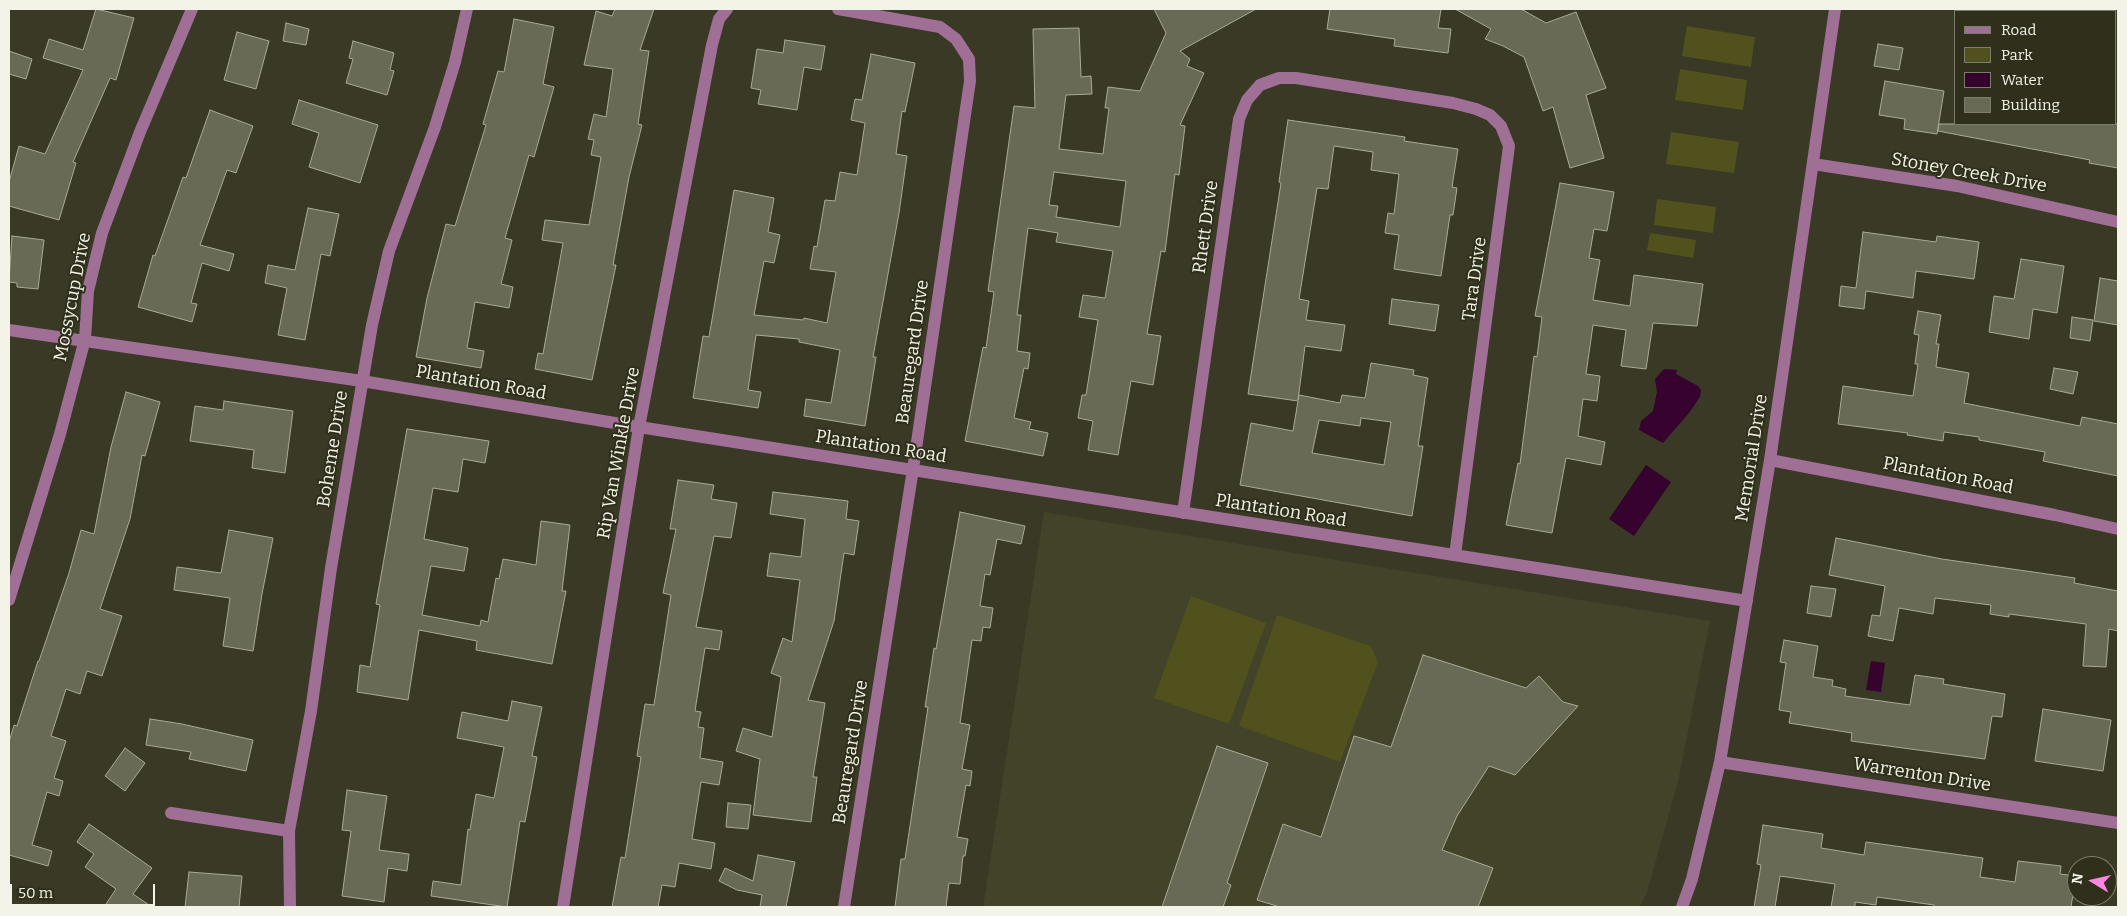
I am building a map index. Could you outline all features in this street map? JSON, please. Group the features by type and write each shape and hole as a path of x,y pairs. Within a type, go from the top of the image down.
{"street":[{"name":"Mossycup Drive","path":"9,600 60,434 85,339 88,291 102,232 140,132 192,9"},
{"name":"Boheme Drive","path":"290,907 289,831 311,711 331,568 362,381 389,251 438,118 455,62 467,9"},
{"name":"Rip Van Winkle Drive","path":"563,907 639,427 712,45 719,20 727,9"},
{"name":"Beauregard Drive","path":"842,9 940,27 956,39 969,58 970,81 913,469 844,907"},
{"name":"Memorial Drive","path":"1682,907 1692,880 1720,762 1770,460 1835,12"},
{"name":"Rhett Drive","path":"1183,513 1239,119 1247,100 1260,85 1279,78 1296,78 1391,93"},
{"name":"Tara Drive","path":"1391,93 1454,103 1490,115 1501,126 1509,146 1455,555"},
{"name":"Stoney Creek Drive","path":"1813,164 1957,186 2118,222"},
{"name":"Plantation Road","path":"9,330 85,339 362,381 639,427 1747,601"},
{"name":"Plantation Road","path":"1770,460 2055,514 2118,529"},
{"name":"Warrenton Drive","path":"1720,762 2118,823"},
{"path":"171,813 289,831"}],"shaded area":[{"path":"1044,512 1710,621 1678,782 1647,892 1640,907 983,907"}],"green space":[{"path":"1687,26 1755,37 1751,67 1682,56"},
{"path":"1680,69 1747,80 1743,110 1675,100"},
{"path":"1671,132 1739,142 1734,173 1666,164"},
{"path":"1657,199 1716,207 1713,233 1654,225"},
{"path":"1650,233 1696,240 1693,258 1647,250"},
{"path":"1191,596 1266,623 1229,724 1154,698"},
{"path":"1277,615 1371,646 1378,662 1340,762 1239,726"}],"water":[{"path":"1664,369 1677,370 1676,374 1698,386 1701,390 1700,397 1689,413 1663,443 1639,430 1641,421 1653,411 1657,392 1655,379"},
{"path":"1646,465 1671,482 1634,536 1609,519"},
{"path":"1871,661 1885,663 1881,692 1866,690"}],"building":[{"path":"96,9 134,18 116,80 110,78 73,162 76,163 59,220 9,206 9,182 19,146 45,154 83,70 43,58 49,39 83,50"},
{"path":"615,9 654,9 640,50 649,51 638,124 642,125 629,177 613,265 616,265 592,380 535,369 538,353 543,354 563,243 542,240 545,220 589,225 601,157 591,155 594,140 588,139 594,114 606,117 613,69 584,65 596,11 612,16"},
{"path":"1154,9 1256,9 1180,51 1190,59 1187,66 1204,73 1180,125 1185,126 1179,175 1175,174 1165,252 1161,251 1147,334 1161,336 1153,385 1131,381 1118,455 1088,450 1093,421 1078,418 1082,395 1086,395 1098,320 1079,317 1083,295 1105,298 1113,251 1056,242 1058,233 1028,228 1017,315 1021,315 1017,351 1030,353 1028,369 1024,368 1014,418 1031,422 1029,429 1048,433 1043,456 965,441 983,347 986,348 994,292 988,291 1014,106 1035,108 1033,29 1079,28 1081,77 1091,76 1092,94 1066,95 1059,149 1103,154 1109,108 1105,108 1108,87 1140,91 1166,33","holes":["1054,172 1126,181 1120,227 1056,217 1058,206 1049,205"]},
{"path":"1330,9 1441,9 1438,28 1451,29 1448,53 1394,46 1395,39 1327,29"},
{"path":"1455,9 1521,9 1546,23 1576,12 1606,88 1586,95 1604,158 1570,168 1553,107 1543,111 1524,57 1485,39 1491,29"},
{"path":"514,19 554,27 543,84 554,87 534,157 529,155 505,238 512,240 501,284 513,287 509,308 475,302 467,348 484,351 481,368 416,357 427,298 446,224 455,226 486,125 483,124 498,71 504,72"},
{"path":"286,23 309,29 306,45 283,41"},
{"path":"237,32 269,41 256,89 224,80"},
{"path":"785,40 825,46 821,70 804,67 797,110 758,104 761,90 751,88 757,49 783,53"},
{"path":"353,41 394,53 390,70 394,71 387,95 346,83 353,59 349,58"},
{"path":"1878,44 1903,48 1899,70 1874,66"},
{"path":"9,51 32,59 26,79 9,74"},
{"path":"871,54 915,63 905,112 902,111 896,154 907,156 899,213 873,357 876,357 865,426 804,416 806,399 831,403 840,350 799,342 799,339 756,335 748,390 761,392 758,408 693,398 703,336 709,337 734,190 774,198 768,232 780,235 774,263 764,261 754,315 803,320 804,318 827,323 836,272 810,269 814,246 817,247 825,200 835,201 840,172 857,175 865,123 851,120 855,99 862,100"},
{"path":"1885,81 1944,91 1937,134 1904,129 1905,119 1879,115"},
{"path":"299,100 378,125 360,183 309,167 319,133 292,124"},
{"path":"210,110 253,126 236,173 227,170 200,245 234,254 229,271 202,263 191,303 197,304 192,322 138,307 153,255 155,256 183,177 186,178"},
{"path":"1288,120 1405,137 1404,141 1458,149 1452,187 1457,188 1453,215 1450,215 1441,276 1394,269 1399,235 1385,233 1388,213 1394,214 1399,174 1371,170 1373,152 1334,146 1328,189 1317,188 1299,299 1309,301 1306,320 1345,325 1341,351 1305,346 1298,400 1299,395 1340,403 1342,395 1365,398 1371,363 1414,370 1413,375 1428,378 1418,446 1423,446 1412,516 1240,485 1251,423 1293,431 1298,401 1248,394 1281,183 1279,182","holes":["1361,418 1391,422 1384,465 1312,453 1319,420 1360,426"]},
{"path":"1939,124 2118,124 2118,168 2089,163 2090,160 1938,131"},
{"path":"1560,183 1614,192 1607,231 1594,229 1589,258 1600,260 1593,300 1630,306 1634,275 1703,284 1697,326 1653,323 1646,369 1621,366 1626,330 1593,325 1586,374 1600,376 1597,401 1583,399 1578,436 1605,442 1601,465 1566,458 1552,533 1506,525 1518,463 1520,464 1534,356 1537,357 1542,317 1535,316"},
{"path":"308,208 339,214 330,256 321,254 305,340 278,335 287,288 265,283 268,265 295,270"},
{"path":"1863,232 1936,242 1937,236 1979,242 1974,279 1916,271 1913,298 1866,291 1864,309 1839,306 1841,286 1856,288"},
{"path":"12,236 44,240 38,289 17,287 17,283 9,282"},
{"path":"2021,259 2064,266 2057,313 2033,309 2029,339 1989,332 1994,296 2014,299"},
{"path":"2100,278 2118,281 2118,325 2094,321"},
{"path":"1392,299 1439,305 1435,331 1389,324"},
{"path":"1918,311 1941,315 1936,344 1939,344 1936,367 1969,373 1964,403 2080,426 2082,417 2118,424 2118,476 2043,461 2045,452 1979,440 1979,437 1944,432 1943,441 1907,435 1908,433 1838,424 1843,386 1913,396 1918,364 1915,364 1919,335 1914,334"},
{"path":"2072,317 2093,320 2090,341 2070,338"},
{"path":"2054,368 2078,372 2073,394 2050,389"},
{"path":"126,392 160,402 145,456 142,455 130,519 100,609 122,616 102,676 87,671 80,694 66,689 51,736 66,741 54,778 63,781 59,796 47,792 32,845 52,851 48,866 9,855 9,742 14,725 17,726 69,573 81,530 94,534 111,447"},
{"path":"224,401 293,411 285,473 252,468 254,450 190,441 195,406 223,410"},
{"path":"407,429 489,441 485,463 463,459 458,492 433,488 424,539 468,548 464,571 431,566 422,615 480,626 481,620 488,622 496,578 499,579 503,559 536,565 541,521 570,525 562,591 566,591 552,664 476,650 477,641 419,630 408,700 357,692 360,665 370,667 380,605 376,604"},
{"path":"678,480 714,485 711,499 737,503 731,538 714,536 696,627 722,631 719,650 705,648 695,711 701,712 698,727 704,728 700,758 723,762 719,785 701,782 692,839 715,843 711,869 679,863 675,887 662,885 658,907 612,907 621,857 625,858 641,757 637,756 645,704 654,705 671,595 663,593 676,529 670,529"},
{"path":"773,492 848,501 846,519 859,521 854,555 844,553 834,621 808,700 825,703 813,777 817,777 811,822 753,815 760,759 736,751 743,728 772,737 781,677 771,673 783,638 792,642 800,580 767,576 770,553 801,557 805,519 770,514"},
{"path":"960,512 1025,526 1021,544 997,539 990,575 985,574 980,606 993,608 990,628 983,627 981,641 972,640 960,723 970,725 962,769 972,771 970,786 966,785 957,837 968,839 965,856 963,856 960,884 949,883 946,907 895,907 901,859 905,859 928,707 925,707 934,648 936,649"},
{"path":"229,530 273,538 253,651 223,646 230,598 174,590 177,567 221,573"},
{"path":"1836,538 1942,559 2075,578 2074,583 2118,591 2118,631 2109,629 2106,667 2083,666 2086,624 2009,614 2009,617 1990,614 1991,605 1935,598 1933,614 1899,608 1893,641 1868,636 1872,615 1880,616 1885,586 1829,575"},
{"path":"1811,586 1836,589 1831,617 1807,613"},
{"path":"1784,640 1818,646 1813,677 1833,680 1832,686 1846,689 1845,696 1910,705 1915,675 1944,679 1943,684 2005,694 2002,717 1992,716 1985,759 1851,741 1852,733 1789,723 1791,712 1779,710 1786,663 1780,662"},
{"path":"1423,655 1526,688 1539,676 1563,702 1578,706 1515,775 1489,766 1457,816 1442,850 1493,868 1478,907 1280,907 1257,900 1283,824 1321,837 1354,736 1391,747"},
{"path":"512,701 542,707 532,756 537,757 525,822 520,821 507,907 431,896 433,881 461,885 468,829 470,830 476,794 494,798 504,747 457,738 462,712 508,721"},
{"path":"2043,709 2111,720 2103,771 2035,761"},
{"path":"150,719 253,740 246,771 189,759 191,752 146,745"},
{"path":"1217,746 1268,763 1227,883 1231,885 1223,907 1162,907"},
{"path":"125,748 145,763 125,791 105,776"},
{"path":"347,790 387,796 379,850 409,854 407,871 388,868 384,902 342,896 351,831 342,830"},
{"path":"728,803 751,805 748,829 726,827"},
{"path":"89,824 152,868 133,894 152,907 104,907 116,889 85,867 94,854 77,842"},
{"path":"1763,825 1823,834 1821,848 1864,855 1866,842 1983,858 1980,877 2015,882 2018,861 2061,866 2060,874 2067,875 2067,906 2071,906 1934,907 1934,905 1877,897 1876,905 1855,902 1855,907 1831,907 1835,884 1780,876 1775,907 1754,907 1761,865 1757,864"},
{"path":"758,855 795,862 786,907 760,907 762,895 737,890 719,881 725,868 753,881"},
{"path":"189,872 242,876 239,907 185,907"}]}
